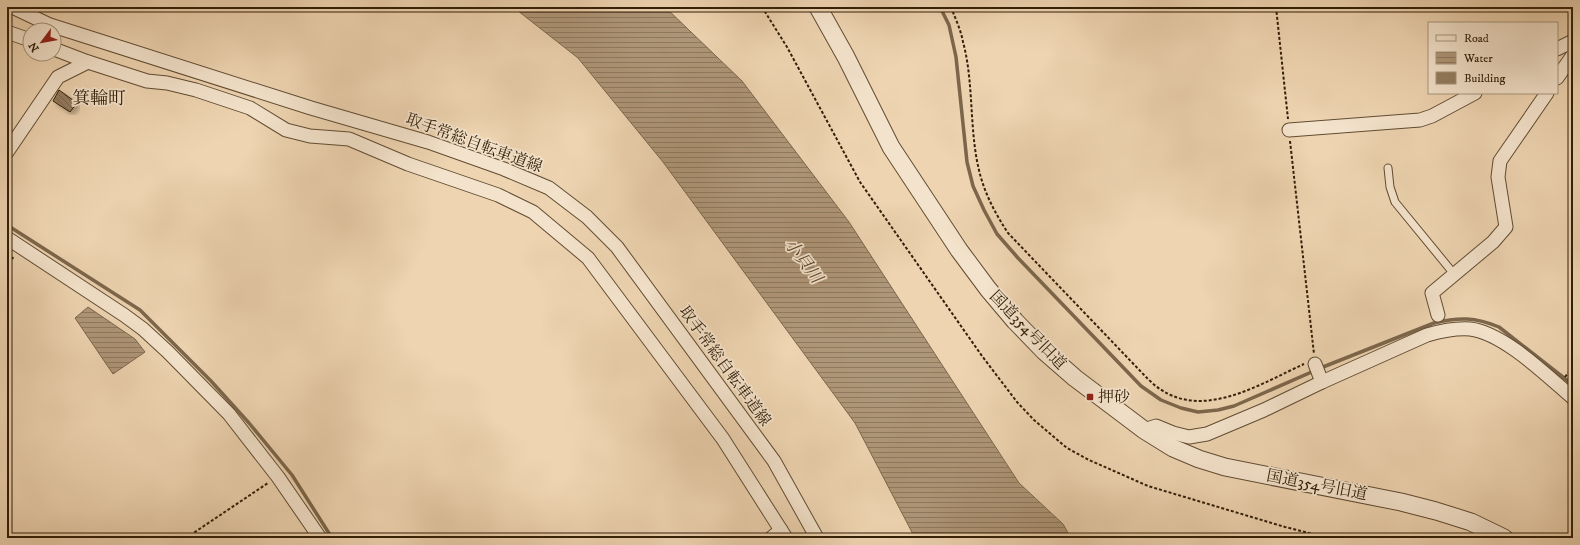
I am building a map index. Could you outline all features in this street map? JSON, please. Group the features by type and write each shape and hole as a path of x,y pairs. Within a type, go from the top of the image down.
{"street":[{"name":"取手常総自転車道線","path":"12,7 50,25 311,108 428,142 504,169 549,188 587,217 617,247 774,461 817,538"},
{"name":"国道354号旧道","path":"818,7 846,57 891,147 959,250 988,289 1015,321 1044,351 1075,378 1144,430 1173,448 1199,459 1224,467 1401,502 1436,511 1471,522 1504,538"},
{"path":"7,32 22,37"},
{"path":"1558,48 1573,41"},
{"path":"62,52 147,81 167,83 196,90 250,108 286,130 310,136 349,139 408,164 498,195 533,212 588,258 723,439 780,535"},
{"path":"1558,77 1573,55"},
{"path":"7,152 58,77 88,62"},
{"path":"1289,130 1420,120 1432,116 1472,94"},
{"path":"1440,323 1432,293 1493,242 1506,227 1498,177 1500,161 1546,94"},
{"path":"7,238 83,287 143,329 168,352 229,414 278,477 320,538"},
{"path":"1144,430 1156,426 1173,433 1189,436 1207,434 1264,410 1318,370 1427,335 1440,323"},
{"path":"1440,323 1470,329 1499,339 1515,350 1573,398"}],"lane":[{"path":"1388,168 1390,187 1395,202 1454,274"}],"path":[{"path":"951,7 964,42 977,160 988,199 997,216 1008,233 1146,377 1160,389 1176,397 1193,401 1210,401 1228,398 1318,370 1289,130 1276,7"},
{"path":"1567,374 1573,366"},
{"path":"186,538 278,477"}],"water":[{"name":"小貝川","path":"513,7 665,7 742,81 849,222 1019,483 1063,524 1071,538 915,538 855,423 663,162 578,58"},
{"path":"88,307 135,339 145,352 113,374 75,318"}],"building":[{"path":"59,90 77,103 70,112 53,101"}],"waterway":[{"path":"940,7 949,25 956,57 967,162 973,186 997,234 1018,258 1141,386 1161,400 1181,408 1198,412 1218,410 1234,406 1323,367 1434,323 1459,319 1482,321 1499,327 1573,385"},
{"path":"7,225 140,310 211,381 249,423 292,475 332,538"}],"place":[{"name":"押砂","path":"1090,397"}],"district":[{"name":"箕輪町","path":"99,99"}]}
